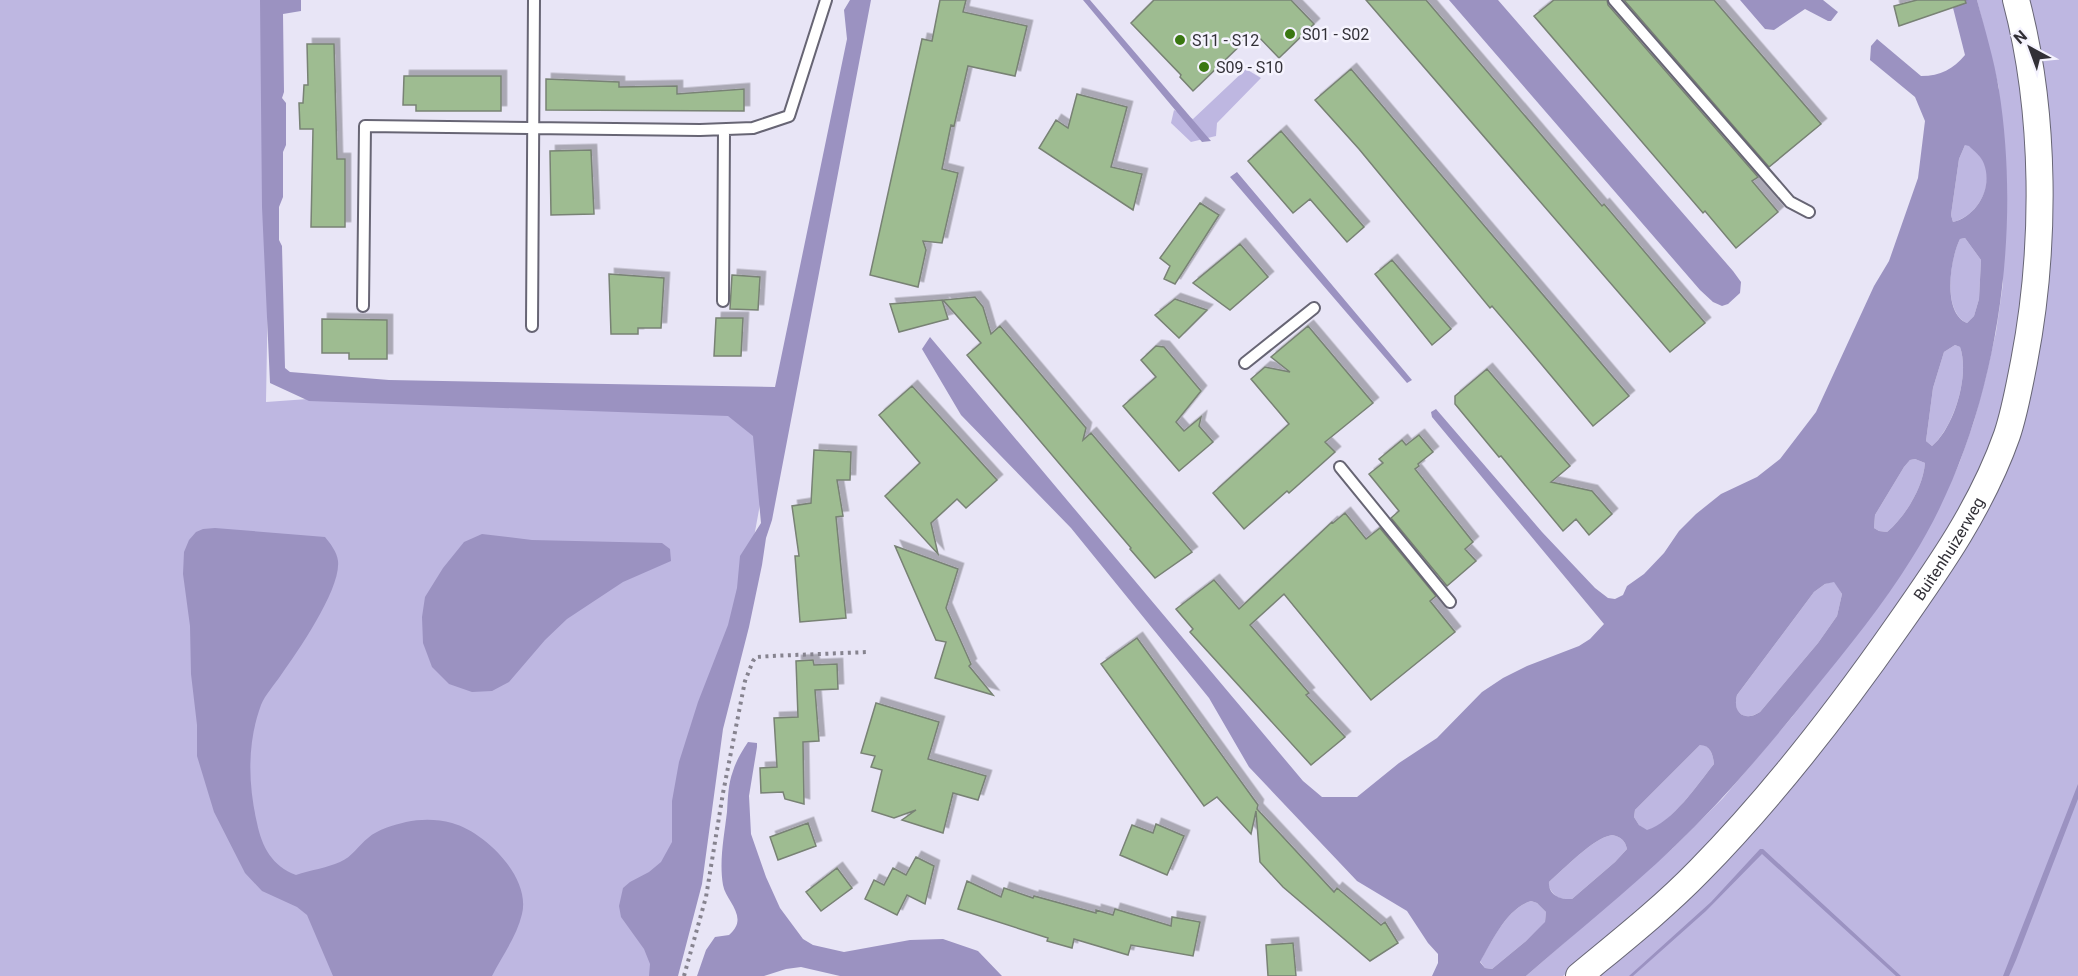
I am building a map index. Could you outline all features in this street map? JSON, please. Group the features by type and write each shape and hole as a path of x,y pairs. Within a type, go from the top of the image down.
{"street":[{"name":"Buitenhuizerweg","path":"1579,976 1678,892 1763,800 1849,692 1923,591 1963,528 1988,481 2008,432 2017,400 2033,309 2037,252 2036,115 2028,52 2016,0"}],"lane":[{"path":"532,326 534,0"},
{"path":"363,306 364,126 753,128 789,116 826,0"},
{"path":"1614,0 1790,202 1809,212"},
{"path":"723,301 724,129"},
{"path":"1245,363 1314,308"},
{"path":"1340,467 1450,602"}],"path":[{"path":"684,976 706,897 730,750 745,681 753,661 756,657 868,652"}],"shaded area":[{"path":"0,0 273,0 266,402 392,393 778,406 737,630 664,976 0,976"},
{"path":"260,0 301,0 301,11 283,14 284,92 282,98 286,103 286,145 283,152 283,197 279,207 279,240 282,246 285,368 290,372 389,380 775,387 847,39 844,10 850,0 871,0 772,520 766,538 749,627 723,729 702,884 678,976 649,976 650,964 644,949 621,917 619,906 623,888 661,862 672,842 672,801 679,762 698,702 728,625 737,588 740,556 761,523 753,436 728,416 309,401 270,383 262,207"},
{"path":"1083,0 1090,0 1211,141 1202,142"},
{"path":"1449,0 1498,0 1733,271 1741,282 1740,293 1728,304 1722,306 1713,302 1700,290"},
{"path":"1740,0 1823,0 1838,12 1831,21 1828,21 1805,9 1774,30 1765,29"},
{"path":"1951,0 1977,0 1986,33 1999,90 2006,148 2007,209 2004,270 1996,332 1982,392 1964,451 1941,506 1912,558 1877,610 1746,772 1693,829 1656,864 1526,976 1432,976 1438,963 1438,954 1407,911 1357,881 1249,767 1209,698 1071,528 961,415 922,349 930,337 1303,781 1322,797 1357,797 1399,763 1437,738 1482,692 1527,666 1579,646 1590,639 1604,624 1432,417 1431,412 1436,409 1542,532 1595,588 1608,598 1615,599 1623,595 1627,586 1644,574 1696,514 1721,494 1757,477 1780,459 1816,412 1874,286 1889,261 1918,178 1925,121 1915,97 1870,60 1871,46 1877,39 1921,76 1946,71 1965,55","holes":["1965,145 1969,146 1983,161 1986,182 1981,200 1969,214 1953,222 1951,215 1959,159","1965,238 1981,260 1979,299 1974,316 1967,323 1959,317 1951,297 1951,272 1960,239","1955,345 1960,347 1963,372 1958,400 1947,427 1932,446 1926,441 1933,388 1944,352","1915,459 1925,463 1921,482 1907,509 1887,532 1879,531 1874,528 1875,515 1910,460","1834,582 1842,594 1837,616 1818,643 1760,712 1749,716 1741,714 1736,707 1737,695 1814,592 1825,584","1700,745 1709,748 1714,764 1675,811 1657,826 1647,830 1639,825 1634,817 1635,810","1612,835 1622,839 1627,849 1572,899 1564,899 1553,893 1549,882 1596,842","1531,901 1537,903 1546,912 1545,922 1492,969 1485,968 1480,962 1501,926 1515,911"]},
{"path":"1977,0 2005,0 2025,92 2029,229 2018,348 1987,463 1910,596 1769,777 1666,890 1563,976 1526,976 1673,848 1723,798 1792,717 1887,595 1939,507 1959,464 1986,376 1996,332 2003,284 1999,88"},
{"path":"2025,0 2078,0 2078,976 1593,976 1872,675 2031,378"},
{"path":"1246,69 1261,78 1217,123 1216,136 1191,142 1171,123 1174,110 1193,119"},
{"path":"1965,145 1969,145 1984,161 1987,182 1976,207 1962,219 1953,222 1951,215 1959,159"},
{"path":"1237,172 1412,380 1407,383 1230,177"},
{"path":"1965,238 1981,260 1979,299 1974,316 1967,323 1959,317 1954,308 1950,284 1956,248 1960,239"},
{"path":"1955,345 1960,347 1963,359 1958,400 1947,426 1932,446 1926,441 1933,388 1944,352"},
{"path":"1915,459 1925,463 1917,491 1907,509 1894,525 1887,532 1879,531 1874,528 1875,515 1904,467 1910,460"},
{"path":"215,528 325,537 335,551 338,561 333,587 326,603 298,651 265,697 256,719 250,764 252,793 259,832 269,855 280,866 296,875 340,862 372,835 406,822 435,820 465,828 491,846 503,858 520,885 523,900 517,930 492,976 333,976 307,915 297,907 262,891 245,873 214,812 197,756 190,626 183,574 184,552 189,540 196,532"},
{"path":"482,534 532,540 662,543 670,549 671,561 623,582 567,619 545,640 509,682 492,691 472,692 449,684 432,667 423,643 422,617 425,597 443,568 464,542"},
{"path":"1834,581 1842,594 1837,616 1818,643 1760,712 1749,716 1741,714 1736,707 1737,695 1814,592"},
{"path":"748,742 757,743 749,796 751,834 780,908 803,939 813,945 844,952 910,940 943,939 978,951 1002,976 840,976 801,967 764,976 697,976 706,950 715,937 729,935 737,922 735,910 723,885 722,858 730,781 741,752"},
{"path":"1700,745 1705,745 1709,749 1714,764 1666,820 1647,831 1634,817 1635,810"},
{"path":"2078,784 2078,799 2016,960 2009,976 2003,976"},
{"path":"1612,835 1622,839 1627,849 1615,862 1572,899 1564,899 1553,893 1549,882 1596,842"},
{"path":"1760,849 1763,849 1901,976 1896,976 1762,854 1706,911 1633,976 1629,976 1711,902"},
{"path":"1531,901 1537,903 1546,912 1545,923 1492,969 1485,968 1480,961 1501,926 1522,905"}],"building":[{"path":"940,0 966,0 963,12 1027,26 1015,76 968,66 954,126 951,125 942,169 958,173 942,243 923,241 926,250 918,287 870,275 922,39 932,41"},
{"path":"1154,0 1291,0 1314,24 1279,58 1254,32 1193,91 1180,77 1181,75 1131,23"},
{"path":"1366,0 1426,0 1705,323 1670,352"},
{"path":"1554,0 1607,0 1608,5 1758,177 1752,181 1778,212 1736,248 1705,211 1703,213 1534,16"},
{"path":"1624,0 1714,0 1821,124 1769,167"},
{"path":"1917,0 1965,0 1966,3 1899,26 1894,6"},
{"path":"307,44 334,44 337,159 345,159 345,227 311,227 313,129 300,129 299,103 303,103 304,85 308,85"},
{"path":"1351,69 1629,396 1593,426 1492,306 1490,308 1359,149 1315,100"},
{"path":"404,76 501,76 501,111 416,111 416,105 403,105"},
{"path":"546,79 619,82 619,87 677,86 677,94 744,89 744,111 546,110"},
{"path":"1077,94 1127,107 1111,167 1142,174 1133,210 1039,148 1056,120 1068,128"},
{"path":"1281,131 1364,227 1347,242 1310,199 1293,213 1248,161"},
{"path":"591,150 594,214 551,215 550,151"},
{"path":"1200,203 1219,215 1175,284 1164,279 1170,266 1160,258"},
{"path":"1240,244 1268,277 1230,310 1193,283"},
{"path":"1392,260 1451,329 1432,345 1375,274"},
{"path":"609,274 664,278 661,328 638,328 638,334 611,334"},
{"path":"732,275 760,277 758,310 730,309"},
{"path":"975,297 983,307 991,334 1000,326 1086,428 1083,440 1091,433 1192,552 1155,578 1130,549 967,355 981,343 943,300"},
{"path":"1175,299 1207,310 1179,338 1155,315"},
{"path":"942,300 948,319 899,332 890,304"},
{"path":"716,318 743,318 741,356 714,356"},
{"path":"322,319 387,320 387,359 349,359 349,353 322,353"},
{"path":"1308,326 1373,403 1325,442 1335,452 1244,529 1213,493 1289,424 1251,379 1265,367 1290,372 1271,357"},
{"path":"1156,346 1164,347 1201,391 1176,422 1184,431 1201,417 1199,426 1213,442 1179,471 1123,406 1156,377 1141,360"},
{"path":"1487,369 1570,466 1551,482 1592,491 1612,514 1589,535 1576,519 1563,531 1455,404 1455,396"},
{"path":"912,386 997,480 966,508 957,499 931,523 938,554 885,496 920,463 879,415"},
{"path":"1419,435 1433,452 1415,469 1473,542 1465,549 1476,561 1447,586 1391,518 1399,511 1369,474 1383,463 1379,459 1402,440 1406,445"},
{"path":"814,450 851,452 850,480 837,480 843,516 836,517 846,618 800,622 795,556 799,556 792,506 811,503"},
{"path":"1345,513 1366,539 1380,528 1436,596 1430,601 1455,632 1371,700 1284,594 1250,625 1309,693 1306,695 1345,737 1311,765 1190,632 1193,629 1176,609 1214,580 1239,609 1332,522"},
{"path":"895,546 958,569 946,608 971,664 969,666 993,695 935,678 946,642 936,640"},
{"path":"1137,638 1258,805 1257,809 1334,892 1337,888 1381,925 1385,922 1398,943 1370,961 1283,887 1260,862 1256,811 1251,834 1217,797 1204,806 1101,664"},
{"path":"813,660 814,665 837,664 838,689 815,690 819,741 803,742 804,804 785,799 783,792 761,793 760,768 777,767 774,718 798,717 796,661"},
{"path":"876,703 939,722 928,759 986,776 978,800 953,793 943,833 902,820 916,810 894,818 872,811 882,770 871,767 875,756 861,753"},
{"path":"808,823 816,846 778,860 770,837"},
{"path":"1156,824 1184,836 1167,875 1120,855 1132,825 1153,833"},
{"path":"916,857 934,866 925,904 907,895 897,915 865,899 874,880 884,885 893,868 906,875"},
{"path":"837,868 852,888 821,911 806,892"},
{"path":"967,881 1001,897 1004,888 1033,898 1034,896 1096,913 1096,910 1113,915 1115,909 1171,926 1172,917 1200,922 1193,956 1131,945 1128,955 1074,939 1072,948 1047,941 1048,938 958,909"},
{"path":"1293,943 1296,976 1268,976 1266,945"}],"place":[{"name":"S01 - S02","path":"1290,34"},
{"name":"S11 - S12","path":"1180,40"},
{"name":"S09 - S10","path":"1204,67"}]}
